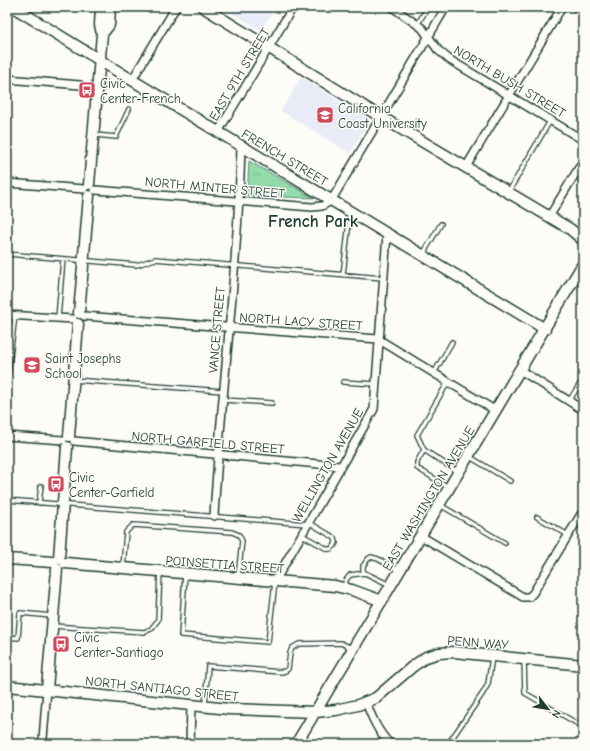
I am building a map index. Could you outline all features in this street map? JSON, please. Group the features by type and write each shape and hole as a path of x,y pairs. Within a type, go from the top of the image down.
{"main road":[{"path":"579,7 583,10"}],"street":[{"name":"FRENCH STREET","path":"13,7 544,329"},
{"path":"40,744 43,739 46,689 94,135 102,34 100,25 101,7"},
{"path":"102,34 109,25 110,7"},
{"path":"132,80 176,7"},
{"path":"203,7 381,117 570,229 583,240"},
{"name":"EAST 9TH STREET","path":"218,132 293,7"},
{"name":"NORTH BUSH STREET","path":"392,7 422,28 438,50 450,60 583,140"},
{"path":"331,201 446,7"},
{"path":"466,167 562,7"},
{"path":"7,79 80,85"},
{"name":"VANCE STREET","path":"214,516 222,400 240,201 241,146"},
{"path":"549,217 583,161"},
{"name":"NORTH MINTER STREET","path":"7,183 312,207 322,206 331,201"},
{"name":"WELLINGTON AVENUE","path":"275,581 374,409 387,234"},
{"name":"EAST WASHINGTON AVENUE","path":"296,744 583,264"},
{"name":"NORTH LACY STREET","path":"11,315 78,318 378,339 496,411"},
{"path":"520,370 583,410"},
{"name":"NORTH GARFIELD STREET","path":"7,436 340,466"},
{"path":"421,536 523,597 529,597 533,593 583,511"},
{"name":"POINSETTIA STREET","path":"7,560 315,584 344,588 382,601"},
{"name":"PENN WAY","path":"316,712 336,710 358,705 376,698 412,667 426,657 439,653 454,652 583,665"},
{"name":"NORTH SANTIAGO STREET","path":"7,686 205,707 316,712"},
{"path":"366,702 376,726 390,744"},
{"path":"190,744 192,705"}],"lane":[{"path":"417,25 428,7"},
{"path":"94,135 116,137 129,109"},
{"path":"508,192 551,120"},
{"path":"343,275 350,212"},
{"path":"422,255 441,224"},
{"path":"7,254 137,265 155,260 234,265 383,278"},
{"path":"58,318 64,259"},
{"path":"7,373 8,374 11,315"},
{"path":"434,373 452,342"},
{"path":"569,401 583,379"},
{"path":"73,380 223,391"},
{"path":"344,382 375,384"},
{"path":"448,382 417,435 424,450 459,472"},
{"path":"222,400 272,403"},
{"path":"424,450 417,462 417,468 449,488"},
{"path":"468,456 510,481"},
{"path":"39,503 40,486"},
{"path":"7,500 308,523 335,538 336,543 333,548 327,549 301,534"},
{"path":"439,505 505,543"},
{"path":"537,517 568,535"},
{"path":"122,569 126,532 133,525 232,532 239,535 242,542 238,578"},
{"path":"365,573 363,571 363,566 371,557 378,559 400,571"},
{"path":"52,626 144,632 151,629 158,620 160,572"},
{"path":"344,588 350,575 365,573 391,586"},
{"path":"185,574 181,635 268,642 275,581"},
{"path":"7,637 18,638 20,613 53,616"},
{"path":"205,707 208,666 278,672 285,671 289,665 292,648 299,644 341,643 353,649"},
{"path":"448,744 486,689 490,675 492,656"},
{"path":"524,659 525,693 582,725"}],"shaded area":[{"path":"222,7 276,7 261,30"},
{"name":"California Coast University","path":"301,77 370,120 350,153 281,111"}],"green space":[{"name":"French Park","path":"249,161 314,198 247,196"}],"place":[{"name":"Civic Center-French","path":"87,90"},
{"name":"California Coast University","path":"325,115"},
{"name":"Saint Josephs School","path":"32,365"},
{"name":"Civic Center-Garfield","path":"56,484"},
{"name":"Civic Center-Santiago","path":"61,644"}],"district":[{"name":"French Park","path":"313,221"}]}
